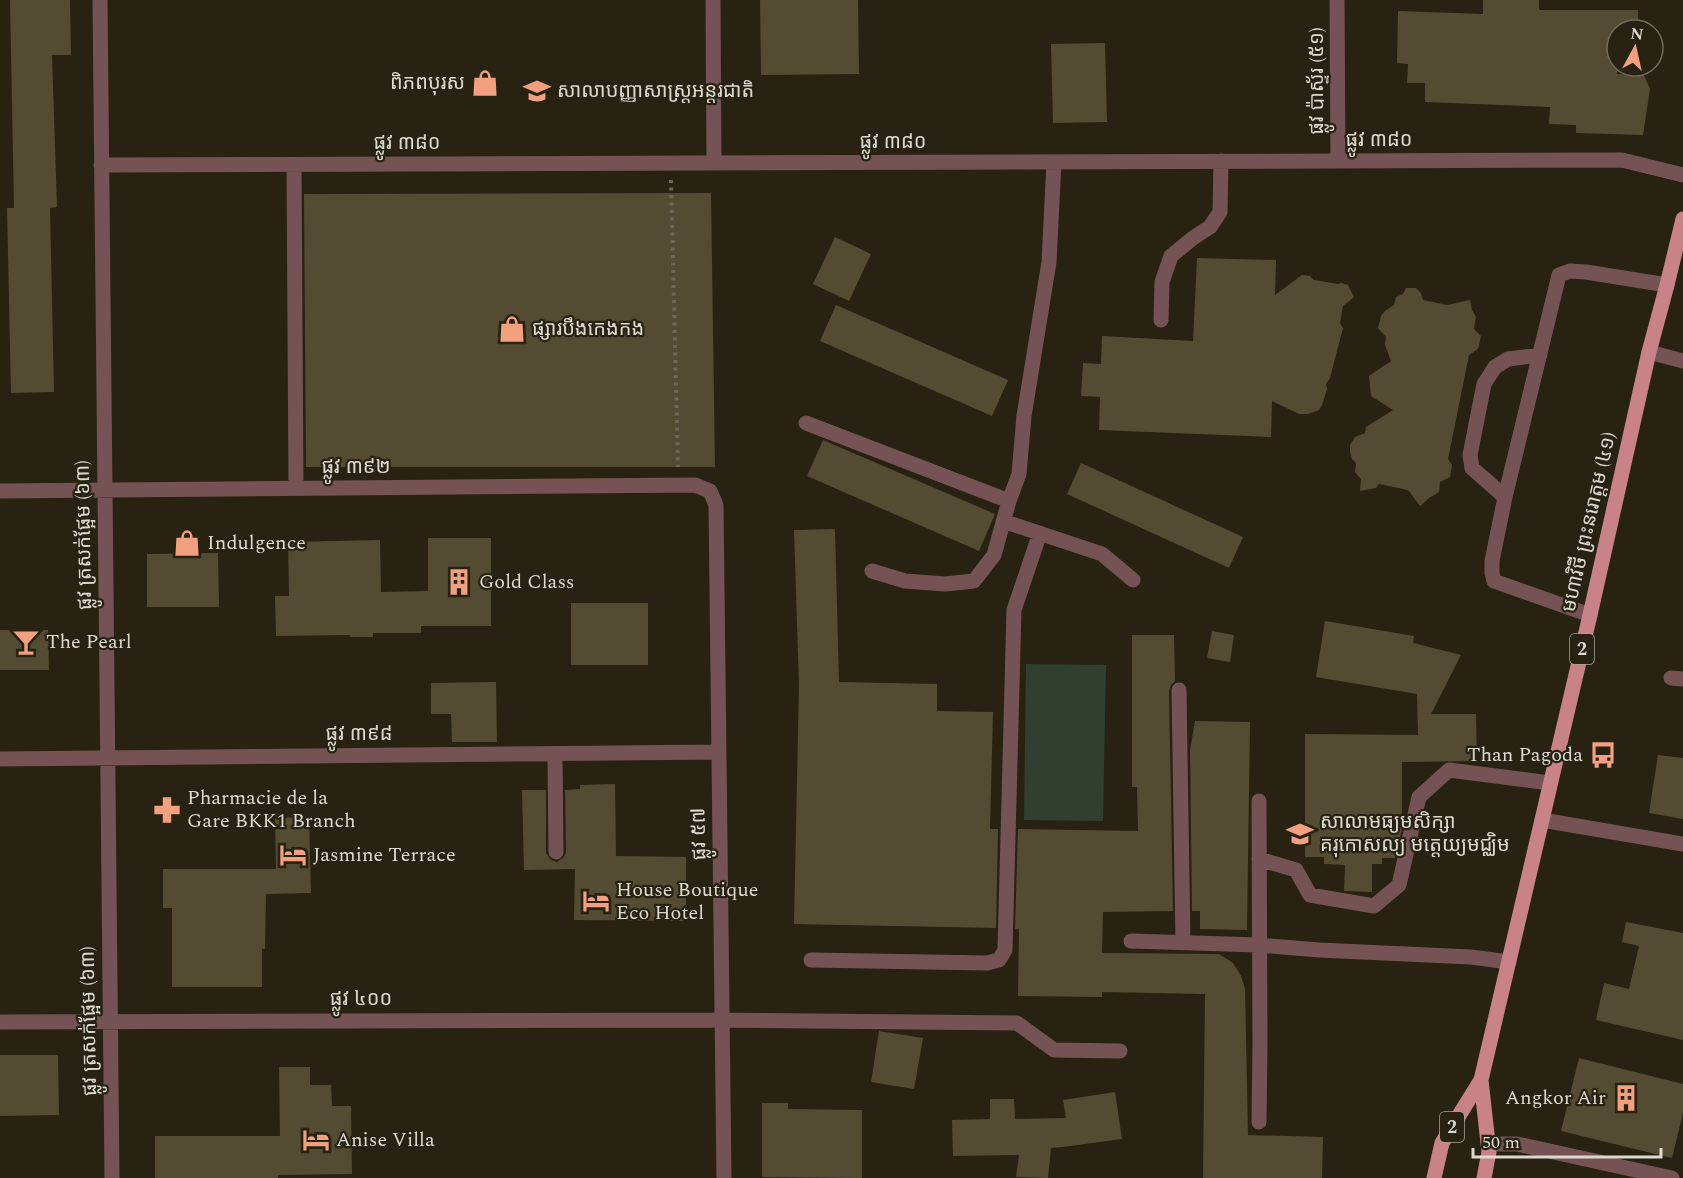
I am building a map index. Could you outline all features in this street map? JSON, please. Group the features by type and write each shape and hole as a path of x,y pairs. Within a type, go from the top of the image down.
{"main road":[{"name":"មហាវិថី ព្រះនរោត្តម (៤១)","path":"1434,1178 1442,1143 1481,1080 1649,352 1683,219"},
{"name":"មហាវិថី ព្រះនរោត្តម (៤១)","path":"1481,1080 1489,1144 1484,1178"}],"street":[{"name":"ផ្លូវ ត្រសក់ផ្អែម (៦៣)","path":"100,0 112,1178"},
{"path":"713,0 714,163"},
{"name":"ផ្លូវ ប៉ាស្ទ័រ (៥១)","path":"1338,0 1338,161"},
{"name":"ផ្លូវ ៣៨០","path":"101,165 1622,160 1683,175"},
{"path":"1161,320 1162,282 1171,256 1210,227 1220,212 1221,161"},
{"path":"872,571 905,581 945,584 974,581 994,555 1019,474 1024,416 1049,262 1054,162"},
{"path":"294,165 296,488"},
{"path":"1590,615 1494,581 1492,561 1505,497 1559,275 1570,271 1667,285"},
{"path":"1649,352 1683,361"},
{"path":"1505,497 1472,468 1470,455 1484,384 1495,367 1508,359 1539,355"},
{"path":"806,423 1009,501"},
{"name":"ផ្លូវ ៣៩២","path":"0,490 695,486 710,491"},
{"name":"ផ្លូវ ៥៧","path":"710,491 716,505 724,1178"},
{"path":"1003,521 1102,554 1132,580"},
{"path":"811,960 987,963 999,960 1005,950 1014,610 1040,533"},
{"path":"1179,690 1183,943"},
{"name":"ផ្លូវ ៣៩៨","path":"0,759 718,752"},
{"path":"555,754 556,852"},
{"path":"1259,859 1296,870 1310,895 1374,906 1399,885 1419,797 1449,770 1550,783"},
{"path":"1259,801 1259,1122"},
{"path":"1542,820 1683,844"},
{"path":"1131,941 1259,945 1471,957 1509,962"},
{"name":"ផ្លូវ ៤០០","path":"0,1022 722,1020 1017,1023 1054,1050 1120,1051"},
{"path":"1489,1144 1517,1144 1672,1178"}],"path":[{"path":"670,163 678,486"}],"green space":[{"path":"1026,664 1106,665 1103,821 1024,820"}],"building":[{"path":"10,0 70,0 71,55 52,55 57,207 50,208 54,392 11,393 7,208 14,208"},
{"path":"760,0 858,0 859,74 761,75"},
{"path":"1483,0 1539,0 1539,10 1638,10 1638,18 1605,18 1605,78 1645,78 1650,89 1643,135 1576,133 1576,125 1549,124 1550,107 1425,102 1425,83 1407,83 1408,64 1397,63 1398,11 1483,14"},
{"path":"1105,43 1107,122 1053,123 1051,44"},
{"name":"ផ្សារបឹងកេងកង","path":"711,193 715,467 306,467 304,194"},
{"path":"835,237 871,254 849,301 813,284"},
{"path":"1197,258 1276,260 1275,295 1302,275 1310,276 1314,280 1348,285 1354,297 1343,306 1340,323 1343,328 1322,405 1319,410 1299,414 1272,401 1271,437 1099,430 1100,397 1081,396 1083,363 1101,364 1102,336 1193,341"},
{"path":"1406,288 1416,288 1423,300 1447,305 1470,300 1476,317 1474,329 1481,336 1478,349 1469,355 1448,459 1452,465 1450,477 1440,482 1439,492 1420,506 1408,490 1379,484 1376,488 1360,491 1361,479 1355,472 1356,463 1350,452 1350,445 1355,437 1365,433 1366,427 1393,410 1371,396 1369,376 1391,361 1385,345 1386,337 1378,328 1381,316 1394,305 1396,297 1403,294"},
{"path":"836,305 1008,380 992,416 820,341"},
{"path":"823,440 995,514 979,551 807,476"},
{"path":"1081,463 1243,537 1229,568 1067,494"},
{"path":"835,529 839,682 937,684 937,711 993,712 990,829 998,829 996,928 794,924 799,685 794,530"},
{"path":"428,538 491,538 491,626 421,626 421,633 373,633 373,637 276,636 275,596 289,596 288,542 380,540 381,592 428,591"},
{"path":"218,553 219,607 147,607 147,554"},
{"path":"571,603 648,603 648,665 571,665"},
{"path":"1325,621 1414,636 1413,643 1461,655 1431,714 1476,714 1477,761 1402,762 1402,829 1395,858 1382,858 1382,864 1372,864 1372,892 1344,891 1345,865 1324,864 1324,857 1305,857 1305,734 1418,735 1417,694 1316,677"},
{"path":"0,630 48,630 49,670 0,670"},
{"path":"1212,631 1234,635 1230,662 1207,658"},
{"path":"1132,635 1174,635 1175,681 1169,690 1173,911 1103,912 1102,953 1219,954 1233,963 1241,976 1245,989 1248,1135 1323,1137 1322,1178 1203,1178 1205,994 1102,992 1102,997 1018,996 1019,929 1015,929 1018,829 1138,831 1137,787 1132,787"},
{"path":"496,682 497,742 452,742 451,714 431,714 431,683"},
{"path":"1195,721 1250,722 1247,930 1200,929 1200,911 1192,911 1190,750"},
{"path":"1658,755 1683,758 1683,819 1649,813"},
{"path":"615,784 616,856 686,857 686,921 574,920 575,869 524,870 522,790 546,790 546,853 551,860 557,862 564,857 566,852 565,790 580,789 580,785"},
{"path":"309,817 311,893 266,894 262,987 172,987 172,908 163,908 163,869 276,869 275,818"},
{"path":"1626,922 1683,933 1683,1040 1596,1020 1604,983 1629,989 1639,946 1622,942"},
{"path":"879,1031 923,1038 914,1089 871,1082"},
{"path":"0,1055 58,1055 59,1115 0,1116"},
{"name":"Angkor Air","path":"1579,1058 1683,1084 1683,1113 1672,1158 1561,1131"},
{"path":"279,1067 310,1067 310,1085 331,1085 332,1106 351,1106 352,1174 278,1175 278,1178 155,1178 155,1136 280,1136"},
{"path":"1115,1092 1122,1139 1051,1148 1048,1178 1016,1177 1019,1155 953,1156 952,1120 990,1119 990,1099 1014,1099 1015,1119 1066,1118 1063,1100"},
{"path":"762,1103 788,1103 788,1109 862,1110 862,1178 762,1177"}],"place":[{"name":"ពិភពបុរស","path":"485,83"},
{"name":"សាលាបញ្ញាសាស្ត្រអន្តរជាតិ","path":"537,91"},
{"name":"ផ្សារបឹងកេងកង","path":"512,329"},
{"name":"Indulgence","path":"187,543"},
{"name":"Gold Class","path":"459,582"},
{"name":"The Pearl","path":"26,642"},
{"name":"Than Pagoda","path":"1603,755"},
{"name":"Pharmacie de la Gare BKK1 Branch","path":"167,810"},
{"name":"សាលាមធ្យមសិក្សា គរុកោសល្យ មត្តេយ្យមជ្ឈិម","path":"1300,834"},
{"name":"Jasmine Terrace","path":"293,855"},
{"name":"House Boutique Eco Hotel","path":"596,901"},
{"name":"Angkor Air","path":"1626,1098"},
{"name":"Anise Villa","path":"316,1140"}]}
